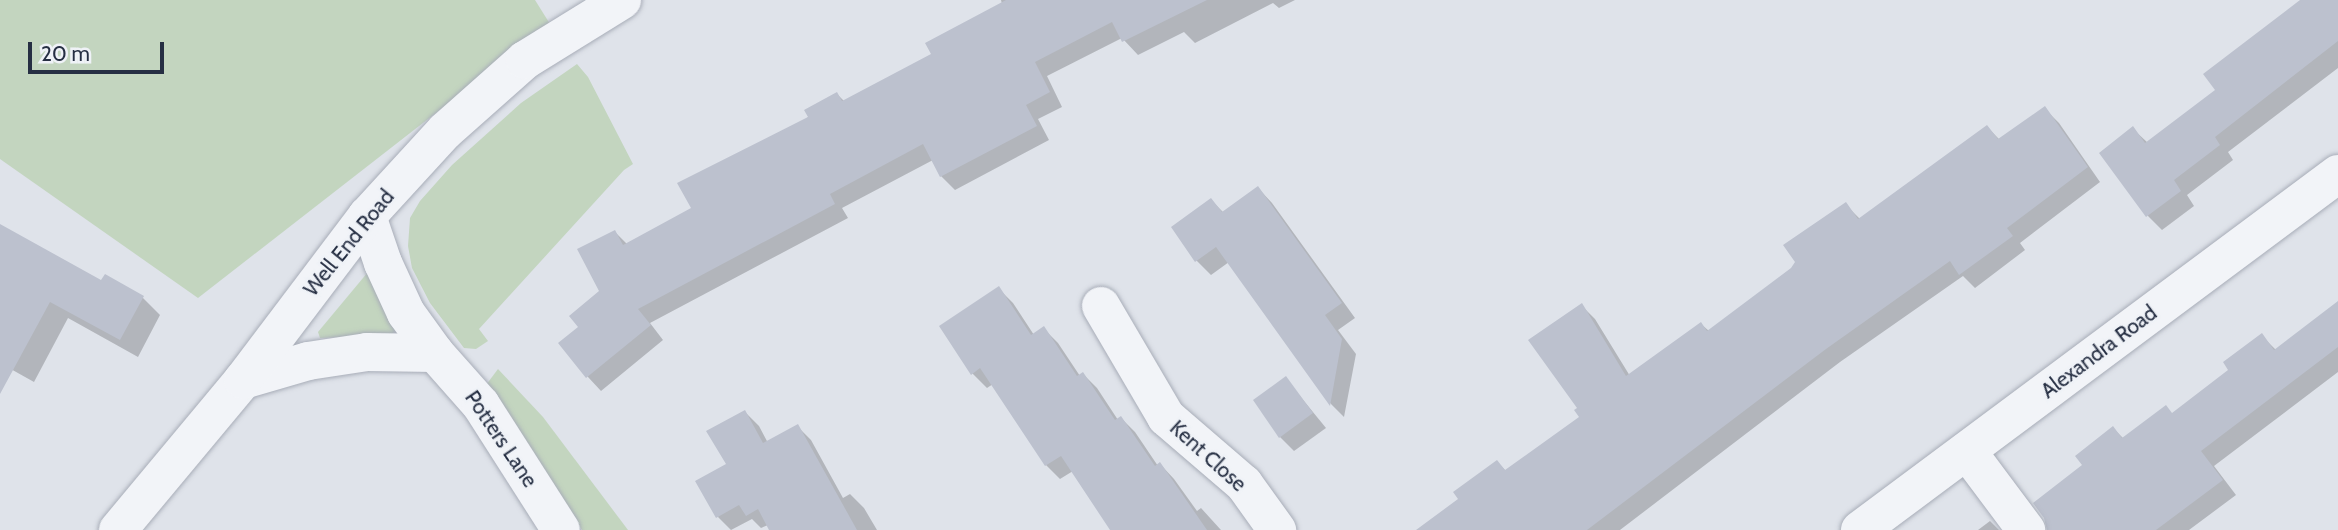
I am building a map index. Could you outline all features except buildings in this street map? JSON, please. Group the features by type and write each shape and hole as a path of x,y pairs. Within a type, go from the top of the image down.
{"street":[{"name":"Well End Road","path":"118,530 243,380 367,216 445,131 525,60 622,0"},
{"name":"Alexandra Road","path":"1860,530 2338,174"},
{"name":"Potters Lane","path":"367,216 405,313 435,353 481,405 561,530"},
{"name":"Kent Close","path":"1101,306 1166,417 1244,484 1277,530"},
{"path":"243,380 307,361 367,352 435,353"},
{"path":"1966,451 2026,530"}],"green space":[{"path":"0,0 535,0 550,24 198,298 0,159"},
{"path":"577,64 588,77 633,164 624,170 479,329 488,341 476,349 464,348 430,303 412,268 408,246 410,218 420,201 452,165 521,103"},
{"path":"368,272 397,330 390,335 320,338 318,332"},
{"path":"498,369 543,417 628,530 582,530 486,385"}]}
